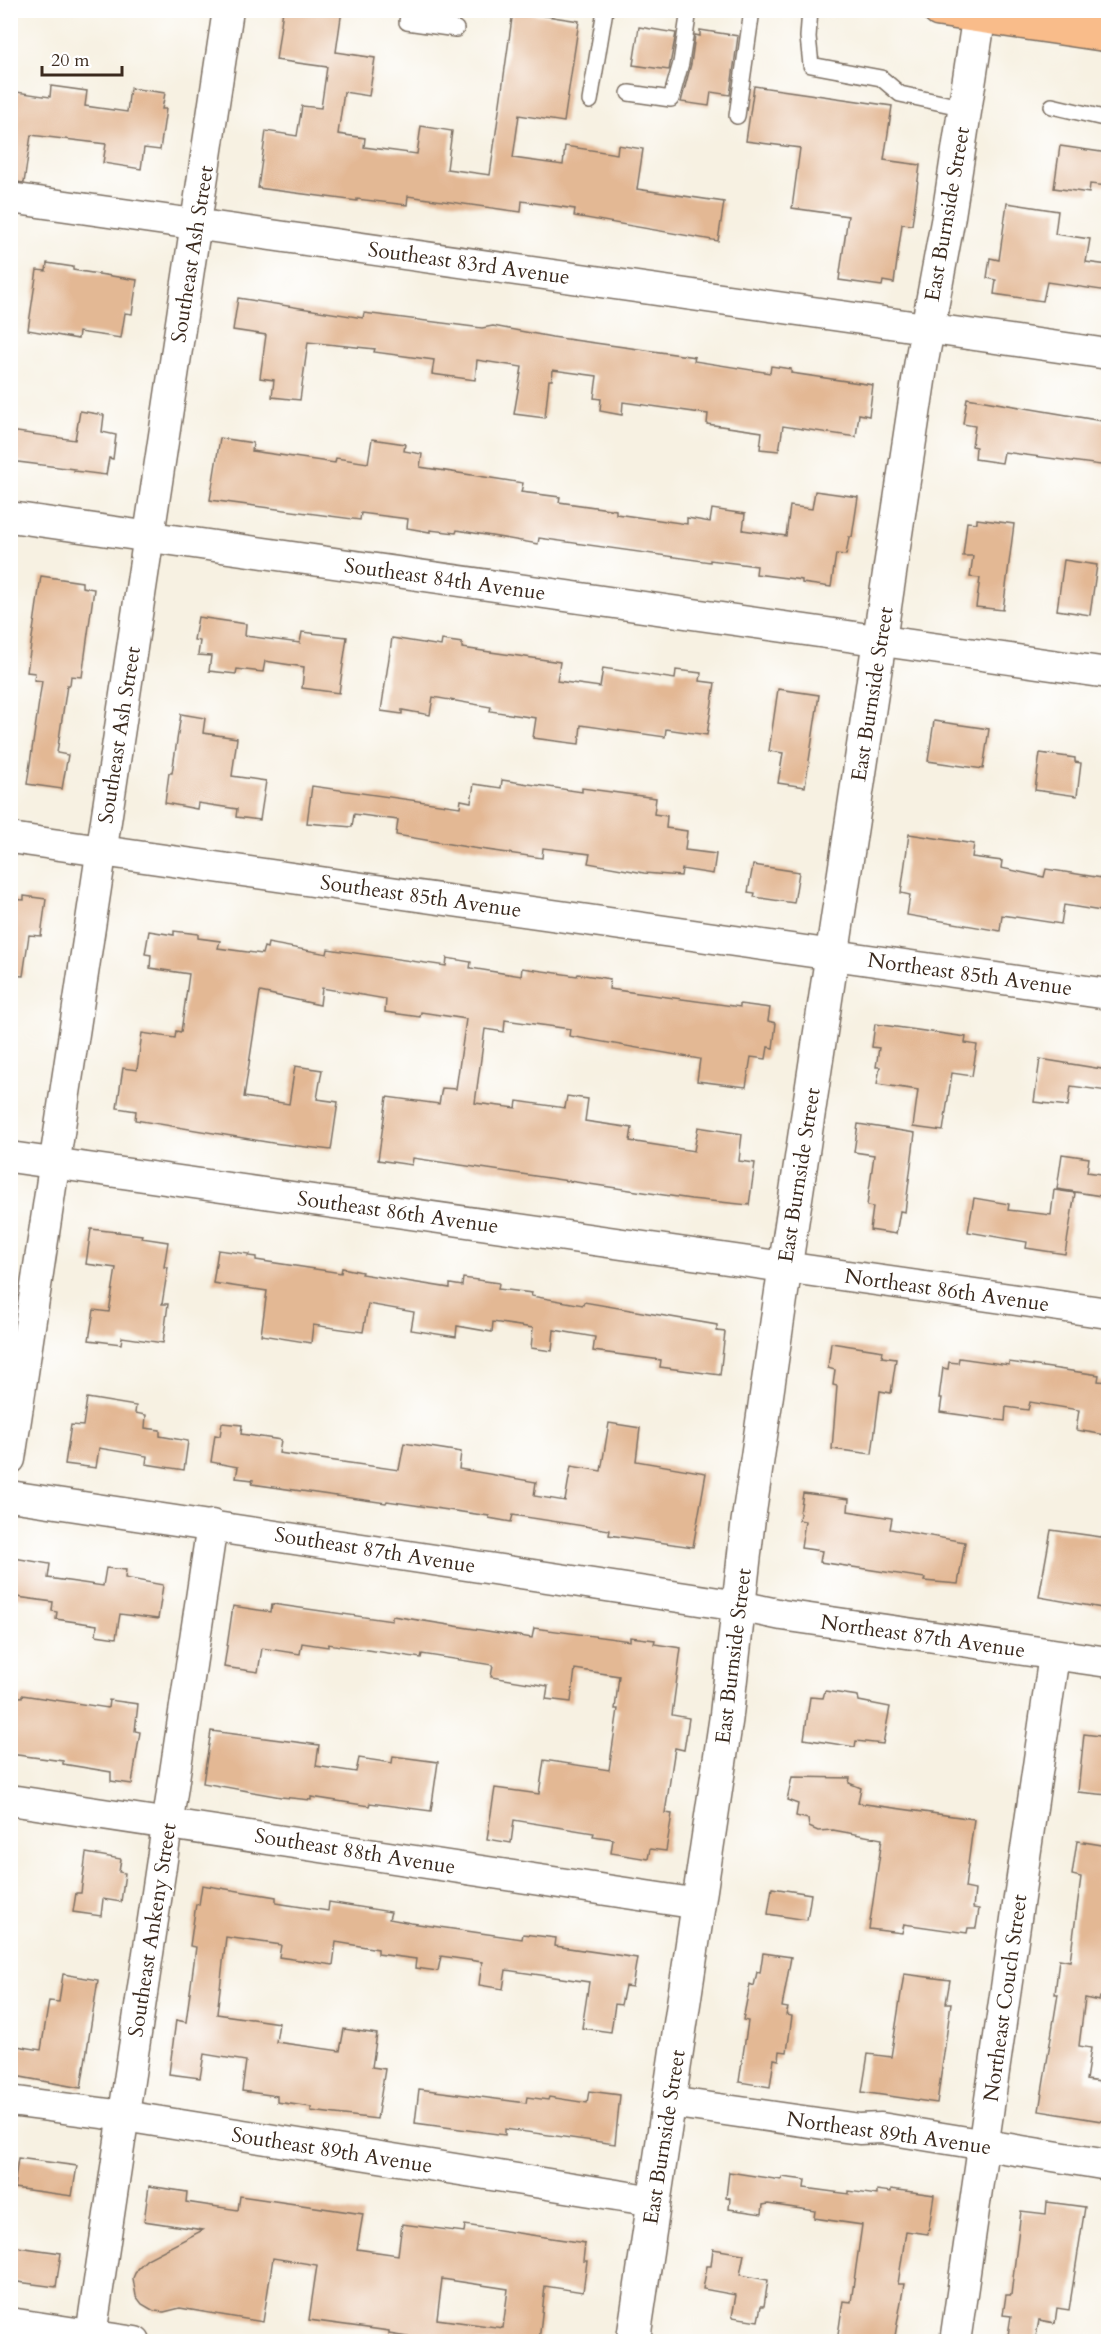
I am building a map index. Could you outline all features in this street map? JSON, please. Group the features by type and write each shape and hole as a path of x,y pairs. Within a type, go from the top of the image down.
{"main road":[{"path":"939,10 980,13 1108,34"}],"street":[{"name":"Southeast Ash Street","path":"10,1459 228,10"},
{"name":"East Burnside Street","path":"633,2342 728,1709 748,1522 785,1268 927,328 948,219 980,13"},
{"name":"Southeast 83rd Avenue","path":"10,198 1108,354"},
{"name":"Southeast 84th Avenue","path":"10,517 1108,673"},
{"name":"Southeast 85th Avenue","path":"10,838 832,955"},
{"name":"Northeast 85th Avenue","path":"832,955 1108,994"},
{"name":"Southeast 86th Avenue","path":"10,1157 785,1268"},
{"name":"Northeast 86th Avenue","path":"785,1268 1108,1313"},
{"name":"Southeast 87th Avenue","path":"10,1496 739,1606"},
{"name":"Southeast Ankeny Street","path":"92,2335 212,1526"},
{"name":"Northeast 87th Avenue","path":"739,1606 782,1615 1108,1662"},
{"name":"Northeast Couch Street","path":"955,2342 1054,1655"},
{"name":"Southeast 88th Avenue","path":"10,1800 699,1904"},
{"name":"Southeast 89th Avenue","path":"10,2101 124,2116 654,2201"},
{"name":"Northeast 89th Avenue","path":"669,2102 859,2129 881,2128 1108,2165"},
{"path":"10,2323 135,2342"}],"lane":[{"path":"409,10 407,22 456,29"},
{"path":"590,101 605,10"},
{"path":"629,93 671,99 681,63 689,10"},
{"path":"737,116 752,10"},
{"path":"810,10 807,37 811,65 881,78 900,94 965,108"},
{"path":"1052,106 1108,119"}],"building":[{"path":"283,10 342,10 336,52 375,58 369,96 344,92 338,134 365,138 364,147 417,154 421,126 452,131 447,169 490,175 513,11 579,21 564,122 519,115 513,158 563,165 565,146 617,154 618,145 643,149 637,189 724,202 718,241 574,216 575,209 522,201 521,212 408,196 407,205 258,188 266,131 297,136 302,106 321,108 327,67 276,60"},
{"path":"639,27 676,33 669,70 633,65"},
{"path":"700,30 738,36 730,95 711,92 709,106 681,102 691,64 695,35 700,36"},
{"path":"51,86 87,91 85,106 127,112 130,88 165,93 162,109 166,109 160,150 144,148 141,169 103,163 106,144 31,135 24,183 10,181 10,91 50,97"},
{"path":"754,86 892,106 884,160 920,165 912,225 902,224 894,283 883,281 882,286 839,280 848,216 792,208 800,148 746,141"},
{"path":"1060,146 1108,153 1108,186 1090,184 1089,193 1054,188"},
{"path":"1007,203 1058,211 1055,234 1090,239 1086,262 1108,265 1108,291 1047,282 1043,301 994,294 996,280 987,278 990,258 999,260"},
{"path":"47,263 73,267 73,270 137,280 132,314 125,313 121,338 79,332 78,339 28,330 37,270 46,271"},
{"path":"238,298 363,318 364,313 482,328 493,326 552,337 695,357 694,361 770,373 771,366 791,369 791,373 873,385 869,416 859,414 856,437 783,426 779,451 760,449 762,432 707,424 708,414 623,402 622,415 600,411 601,399 594,398 597,376 553,370 552,380 549,380 545,418 514,414 522,367 477,360 475,380 432,374 434,360 374,352 375,349 308,342 300,400 272,397 274,380 260,378 266,335 233,330"},
{"path":"967,398 1108,422 1108,466 1004,452 1002,463 975,459 976,447 972,446 975,426 963,424"},
{"path":"80,411 104,415 102,432 116,435 113,459 109,458 106,475 10,461 10,431 75,440"},
{"path":"220,438 253,443 252,451 335,463 336,458 368,463 372,439 405,444 404,451 422,454 420,467 523,483 521,492 560,497 559,502 616,510 616,514 687,524 687,518 710,522 712,509 745,514 743,530 786,536 790,506 812,509 815,491 858,497 852,537 849,537 846,555 836,554 831,587 802,583 802,580 756,574 757,566 710,560 710,562 539,538 538,544 457,530 456,533 430,530 430,532 407,528 408,519 361,513 360,520 210,500"},
{"path":"977,519 1014,524 1003,610 976,607 980,578 970,577 973,556 963,556 967,522 977,523"},
{"path":"1064,560 1097,565 1090,615 1057,610"},
{"path":"41,576 82,582 82,587 94,589 82,677 71,676 70,685 67,685 57,753 68,755 62,789 27,784 42,681 34,680 35,673 27,672"},
{"path":"198,617 246,624 245,636 300,643 302,632 347,637 339,693 302,688 304,667 265,661 263,672 237,669 236,674 209,671 211,656 198,655 200,641 194,640"},
{"path":"392,638 441,646 442,640 462,643 462,648 560,662 557,681 600,687 603,668 675,679 676,670 701,673 700,681 715,683 707,735 666,729 665,737 581,725 579,744 533,738 536,718 490,711 491,707 433,697 430,715 402,710 402,714 381,711"},
{"path":"778,689 819,695 805,787 778,783 783,753 769,751"},
{"path":"181,714 205,718 203,733 237,738 232,776 266,781 260,820 236,817 237,809 198,803 197,809 165,803"},
{"path":"934,721 989,729 983,769 928,761"},
{"path":"1040,753 1075,758 1075,762 1081,763 1077,796 1035,790"},
{"path":"502,780 582,792 582,788 656,798 654,814 667,816 666,828 687,831 685,850 716,854 713,874 682,869 681,876 644,873 588,863 590,854 543,848 542,858 473,848 396,835 398,820 354,814 352,827 307,823 312,786 460,807 461,800 471,802 474,784 501,788"},
{"path":"909,834 974,844 972,857 1002,861 1001,868 1044,877 1046,869 1108,879 1108,912 1064,905 1061,924 1002,915 1000,931 907,915 910,895 901,893"},
{"path":"753,865 799,872 794,903 754,897 755,893 748,892"},
{"path":"24,896 46,899 41,936 29,935 23,976 10,975 10,899 24,900"},
{"path":"149,931 174,935 174,931 198,934 198,938 220,941 218,948 262,954 268,943 327,954 328,949 446,966 447,958 471,962 470,968 521,976 522,968 577,976 578,974 610,979 609,989 740,1007 740,1004 770,1008 768,1021 776,1023 773,1048 768,1047 766,1059 751,1057 746,1087 697,1081 700,1059 569,1036 570,1029 505,1020 504,1032 485,1029 475,1103 516,1108 517,1101 565,1108 567,1096 588,1099 585,1121 632,1128 630,1141 694,1151 698,1127 742,1134 739,1161 755,1163 749,1205 691,1199 413,1158 412,1165 378,1160 387,1097 439,1104 442,1088 456,1089 466,1019 421,1012 420,1017 385,1012 386,999 322,988 320,1005 260,992 244,1097 289,1104 295,1066 322,1070 317,1099 338,1102 331,1150 273,1143 135,1120 136,1111 117,1108 123,1068 137,1070 142,1033 175,1038 176,1031 181,1032 189,974 150,968 151,955 145,954"},
{"path":"875,1024 966,1037 965,1043 977,1045 972,1076 952,1073 943,1131 913,1127 918,1090 877,1084 880,1067 876,1067 879,1048 872,1047"},
{"path":"1040,1059 1108,1070 1108,1091 1071,1086 1068,1106 1034,1102"},
{"path":"858,1124 915,1133 905,1212 900,1211 896,1234 870,1230 873,1207 867,1206 874,1155 854,1152"},
{"path":"1062,1154 1089,1158 1087,1172 1108,1175 1108,1197 1057,1189"},
{"path":"1054,1190 1075,1193 1065,1254 1026,1248 1027,1242 968,1232 974,1198 1009,1204 1008,1210 1051,1215"},
{"path":"91,1229 142,1235 141,1238 168,1242 164,1267 168,1267 162,1304 168,1304 163,1343 122,1337 121,1344 89,1340 94,1310 109,1312 116,1268 86,1264"},
{"path":"218,1250 249,1254 248,1256 256,1257 256,1260 341,1273 342,1268 362,1272 361,1274 450,1288 450,1284 462,1286 463,1278 499,1283 498,1289 532,1293 531,1296 583,1305 584,1302 717,1325 717,1331 725,1332 720,1375 660,1367 661,1360 593,1351 595,1337 554,1330 552,1351 531,1348 533,1328 493,1322 492,1332 457,1326 456,1337 411,1330 414,1312 368,1304 363,1332 313,1325 311,1343 261,1335 267,1291 213,1283"},
{"path":"831,1343 883,1351 882,1357 896,1359 891,1393 880,1391 872,1454 832,1449 837,1386 833,1385 835,1370 828,1368"},
{"path":"959,1358 1009,1365 1009,1362 1099,1375 1098,1381 1108,1382 1106,1435 1076,1430 1079,1410 1030,1402 1028,1410 1006,1407 1005,1421 940,1412 942,1398 939,1398 943,1368 948,1369 949,1362 958,1363"},
{"path":"87,1398 136,1406 135,1413 146,1415 145,1428 160,1430 160,1436 188,1441 184,1470 146,1464 147,1456 99,1448 96,1468 65,1464 71,1425 83,1426"},
{"path":"222,1423 242,1425 241,1434 281,1440 279,1453 399,1470 404,1443 461,1452 459,1469 536,1482 534,1496 565,1501 571,1466 601,1471 609,1423 640,1428 636,1461 706,1473 693,1547 609,1535 610,1530 513,1515 511,1522 489,1518 489,1516 387,1501 386,1503 252,1484 253,1480 236,1478 238,1467 211,1462 215,1435 220,1436"},
{"path":"803,1493 849,1499 848,1511 892,1518 890,1529 965,1542 958,1584 924,1581 925,1578 820,1562 822,1551 801,1548 805,1521 799,1520"},
{"path":"1051,1530 1108,1538 1108,1609 1039,1597"},
{"path":"14,1558 50,1564 48,1578 103,1586 106,1568 126,1570 125,1578 163,1585 158,1619 120,1614 116,1638 96,1635 97,1625 56,1619 57,1612 52,1611 53,1602 10,1596"},
{"path":"272,1604 392,1621 392,1616 532,1638 534,1628 630,1641 630,1637 655,1640 654,1644 681,1648 672,1715 689,1718 684,1750 675,1748 665,1813 672,1814 666,1851 650,1849 648,1859 611,1853 613,1839 593,1836 594,1833 514,1820 511,1843 487,1839 495,1788 539,1794 544,1760 609,1770 618,1709 615,1709 619,1676 575,1669 571,1702 546,1699 548,1686 491,1677 493,1665 422,1654 421,1658 328,1644 328,1647 302,1643 300,1654 262,1648 258,1672 224,1667 233,1606 271,1612"},
{"path":"825,1691 858,1696 859,1701 890,1707 883,1744 856,1741 855,1747 804,1739 810,1697 823,1698"},
{"path":"22,1695 108,1708 109,1700 138,1704 135,1731 140,1732 132,1784 111,1781 111,1772 63,1764 63,1761 10,1754 10,1696 22,1697"},
{"path":"211,1731 319,1745 316,1766 356,1772 359,1758 392,1763 393,1756 438,1762 431,1811 370,1803 369,1806 311,1797 311,1800 281,1797 203,1783"},
{"path":"1084,1734 1108,1737 1108,1795 1078,1792"},
{"path":"792,1777 850,1778 849,1783 861,1788 858,1803 974,1819 965,1888 975,1890 973,1908 979,1909 976,1928 968,1928 967,1933 904,1924 902,1933 869,1929 882,1839 833,1830 818,1831 809,1827 808,1819 796,1816 798,1804 787,1800"},
{"path":"1077,1841 1108,1846 1108,1998 1100,1997 1099,2001 1085,1998 1079,2046 1091,2048 1086,2080 1108,2083 1108,2122 1039,2111 1058,1994 1055,1994 1059,1959 1070,1961 1081,1877 1072,1875"},
{"path":"86,1853 121,1859 119,1872 125,1873 121,1902 103,1899 101,1916 73,1912 76,1893 81,1893"},
{"path":"202,1885 276,1897 276,1903 328,1911 329,1902 391,1912 389,1919 411,1923 522,1939 523,1934 556,1938 555,1946 637,1958 632,1987 625,1986 621,2005 615,2004 611,2032 582,2028 589,1982 506,1970 503,1989 479,1985 482,1962 441,1956 438,1971 415,1968 416,1959 378,1954 378,1949 336,1942 333,1965 279,1957 281,1945 226,1937 217,2014 279,2023 276,2042 340,2051 344,2029 377,2034 372,2067 385,2069 377,2119 311,2111 311,2107 277,2102 277,2096 242,2091 246,2061 204,2054 200,2078 169,2074 176,2020 186,2022 196,1947 190,1946 196,1904 199,1905"},
{"path":"772,1888 811,1894 807,1920 768,1914"},
{"path":"763,1953 791,1957 782,2007 788,2008 786,2015 792,2016 787,2052 780,2051 779,2060 774,2059 770,2087 739,2082 748,2021 743,2020 750,1984 754,1986 757,1972 760,1973"},
{"path":"63,1974 98,1980 81,2088 10,2075 10,2045 41,2050 49,2001 59,2002"},
{"path":"904,1974 950,1980 946,2003 951,2003 937,2103 862,2092 868,2054 891,2057"},
{"path":"419,2089 526,2103 527,2097 548,2100 549,2097 587,2103 589,2091 620,2095 615,2144 505,2129 505,2135 415,2123"},
{"path":"18,2158 77,2166 72,2196 14,2188"},
{"path":"729,2172 781,2180 782,2177 805,2180 804,2188 849,2194 849,2191 877,2195 877,2190 891,2192 891,2189 934,2195 928,2234 906,2231 898,2284 904,2284 894,2342 837,2342 843,2301 851,2302 862,2225 814,2218 815,2211 768,2204 763,2205 762,2214 729,2209 730,2198 726,2197"},
{"path":"149,2186 187,2192 186,2202 238,2210 240,2196 363,2214 357,2249 398,2255 402,2224 464,2232 465,2225 585,2243 583,2261 587,2261 583,2292 545,2286 539,2342 438,2342 389,2334 389,2331 309,2320 317,2265 273,2258 263,2322 180,2308 164,2312 154,2311 142,2304 136,2296 133,2278 137,2269 147,2259 203,2230 144,2221","holes":["442,2279 508,2289 503,2328 437,2319"]},
{"path":"1047,2202 1085,2207 1069,2310 1057,2308 1055,2323 1039,2320 1035,2342 1007,2342 1011,2316 1003,2315 1006,2295 1011,2295 1021,2211 1046,2214"},
{"path":"10,2246 61,2253 56,2287 10,2281"},
{"path":"713,2249 744,2254 740,2275 768,2280 764,2306 761,2306 758,2321 732,2317 736,2295 703,2289 707,2266 711,2266"}]}
